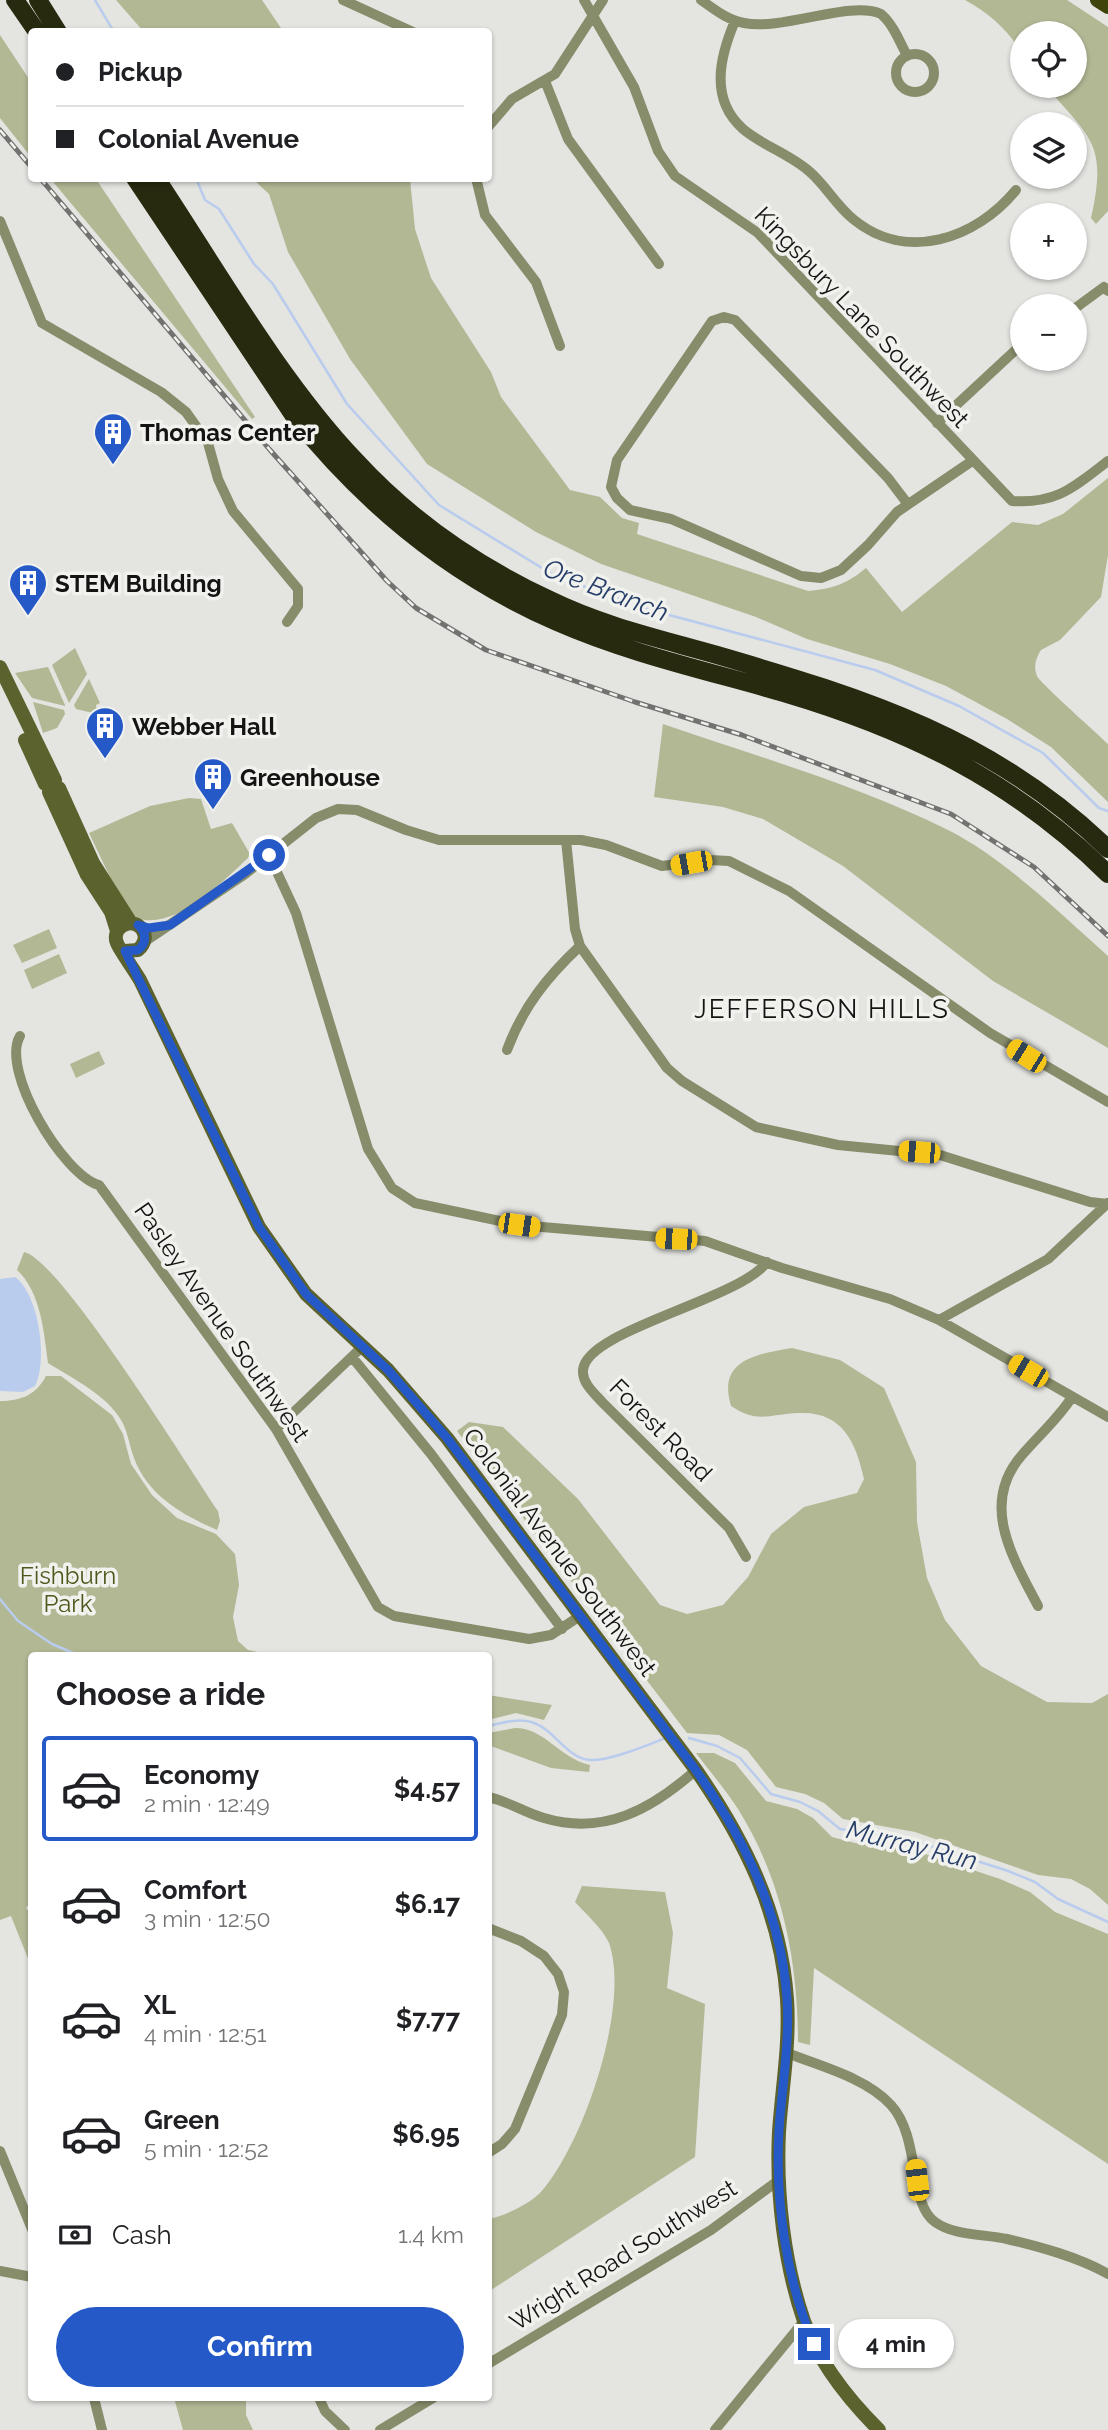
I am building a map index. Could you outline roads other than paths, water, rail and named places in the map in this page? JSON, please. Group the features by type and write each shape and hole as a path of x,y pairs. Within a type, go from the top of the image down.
{"highway":[{"path":"15,0 34,28"},
{"path":"38,0 56,28"},
{"path":"138,182 294,416 323,452 363,495 453,567 519,604 587,634 833,708 913,738 1013,795 1074,842 1108,874"},
{"path":"159,182 328,431 391,496 449,543 523,587 587,615 849,694 910,718 1006,769 1069,813 1108,849"}],"main road":[{"path":"1097,0 1108,7"},
{"path":"0,667 52,786 87,875 111,912 117,931 116,942 136,948 144,932 134,924 93,863 52,786 0,688"},
{"path":"117,931 134,924"},
{"name":"Colonial Avenue Southwest","path":"136,948 140,980 259,1227 306,1294 357,1352 410,1393 447,1438 695,1769 730,1820 756,1872 781,1959 787,1998 787,2053 779,2128 779,2180 790,2261 804,2321 832,2374 848,2397 879,2430"}],"street":[{"path":"343,0 404,28"},
{"name":"Kingsbury Lane Southwest","path":"584,0 634,87 658,151 675,176 758,233 1012,501 1028,502 1059,496 1108,461"},
{"path":"492,113 545,81 565,62 603,0"},
{"path":"701,0 735,21 765,24 862,6 880,13 886,19 907,56"},
{"path":"735,21 720,66 722,89 729,110 743,129 783,152 813,174 842,208 864,227 880,236 910,243 943,240 983,222 1016,190"},
{"path":"907,56 924,56 934,68 931,85 922,92 909,92 898,83 896,68 907,56"},
{"path":"545,81 568,139 659,264"},
{"path":"477,182 485,215 536,282 560,346"},
{"path":"0,221 42,323 161,392 194,421 208,443 218,479 233,511 298,589 298,606 286,622"},
{"path":"1087,299 1104,286 1108,291"},
{"path":"908,503 888,478 730,317 717,318 696,342 653,411 617,460 611,481 617,498 638,513 671,519 771,565 811,578 833,574 851,564 908,503 940,485 972,461"},
{"path":"937,423 1010,355"},
{"path":"136,948 269,855 316,818 347,808 439,840 566,839 606,845 662,866 717,859 740,865 813,907 990,1033 1108,1102"},
{"path":"566,839 575,929 580,946 667,1068 682,1081 756,1127 838,1145 940,1155 1037,1186 1107,1204"},
{"path":"269,855 296,913 368,1149 385,1180 397,1193 415,1203 519,1225 705,1241 890,1299 939,1320 1108,1417"},
{"path":"134,924 149,928 170,925"},
{"path":"507,1050 520,1017 535,994 580,946"},
{"name":"Pasley Avenue Southwest","path":"20,1036 12,1050 19,1093 30,1117 80,1172 99,1185 276,1429 372,1600 385,1612 514,1637 540,1638 562,1629 580,1616"},
{"path":"939,1320 1048,1259 1107,1204"},
{"name":"Forest Road","path":"746,1556 729,1528 602,1402 589,1388 583,1373 587,1359 600,1348 635,1329 749,1280 767,1262"},
{"path":"276,1429 357,1352 562,1629"},
{"path":"1038,1606 1005,1542 1002,1496 1010,1471 1055,1421 1072,1397"},
{"path":"492,1799 541,1818 592,1824 635,1813 669,1792 695,1769"},
{"path":"492,1930 521,1941 544,1956 558,1974 564,1992 562,2015 514,2129 502,2144 492,2150"},
{"path":"787,2053 862,2085 892,2106 905,2123 911,2140 919,2194 926,2214 936,2223 950,2229 1039,2248 1108,2274"},
{"path":"0,2151 28,2219"},
{"name":"Wright Road Southwest","path":"492,2362 711,2230 779,2180"},
{"path":"0,2271 28,2276"},
{"path":"715,2430 804,2321"},
{"path":"95,2401 102,2430"},
{"path":"320,2401 325,2411 345,2430"},
{"path":"380,2430 428,2401"}],"water":[{"path":"15,1277 30,1298 41,1345 39,1375 35,1386 23,1392 0,1391 0,1279"}],"waterway":[{"name":"Ore Branch","path":"95,0 112,28"},
{"name":"Ore Branch","path":"198,182 205,200 219,209 254,264 273,284 347,404 439,505 555,576 643,608 875,670 959,706 1043,753 1099,808 1108,811"},
{"name":"Murray Run","path":"0,1599 18,1621 52,1644 71,1652"},
{"name":"Murray Run","path":"492,1725 515,1721 531,1722 547,1730 574,1754 590,1760 617,1756 663,1739"},
{"name":"Murray Run","path":"689,1738 717,1746 740,1758 771,1794 800,1802 818,1811 840,1829 912,1840 1008,1871 1035,1882 1058,1899 1108,1922"}],"railway":[{"path":"0,130 28,163"},
{"path":"43,182 270,450 387,581 416,608 486,650 635,702 742,735 951,814 1034,867 1108,936"}],"place":[{"name":"Thomas Center","path":"113,466"},
{"name":"STEM Building","path":"28,617"},
{"name":"Webber Hall","path":"105,760"},
{"name":"Greenhouse","path":"213,811"}],"district":[{"name":"JEFFERSON HILLS","path":"822,1009"}],"park label":[{"name":"Fishburn Park","path":"68,1589"}]}
